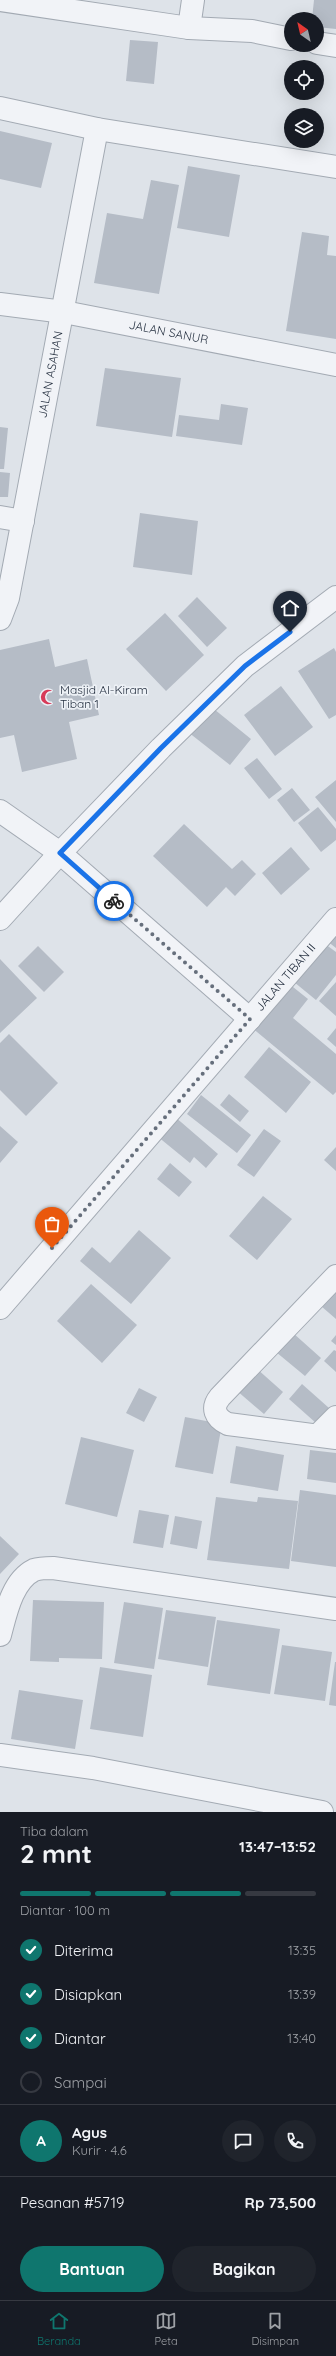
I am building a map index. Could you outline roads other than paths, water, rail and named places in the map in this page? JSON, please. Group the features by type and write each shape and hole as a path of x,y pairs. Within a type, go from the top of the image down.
{"street":[{"path":"0,0 189,28 252,31 284,38"},
{"path":"189,28 193,0"},
{"path":"324,44 336,46"},
{"path":"0,108 97,129 336,167"},
{"name":"JALAN ASAHAN","path":"0,619 8,598 64,312 97,129"},
{"name":"JALAN SANUR","path":"0,304 64,312 336,365"},
{"path":"0,517 23,521"},
{"path":"0,919 60,853 161,748 245,666 336,597"},
{"path":"0,811 60,853 250,1019"},
{"name":"JALAN TIBAN II","path":"0,1308 336,919"},
{"path":"336,1276 214,1404 214,1410 218,1417 228,1424 327,1437 336,1417"},
{"path":"0,1635 7,1607 24,1576 36,1569 47,1568 336,1609"},
{"path":"0,1755 93,1768 322,1812"}],"place":[{"name":"Masjid Al-Kiram Tiban 1","path":"48,697"}]}
